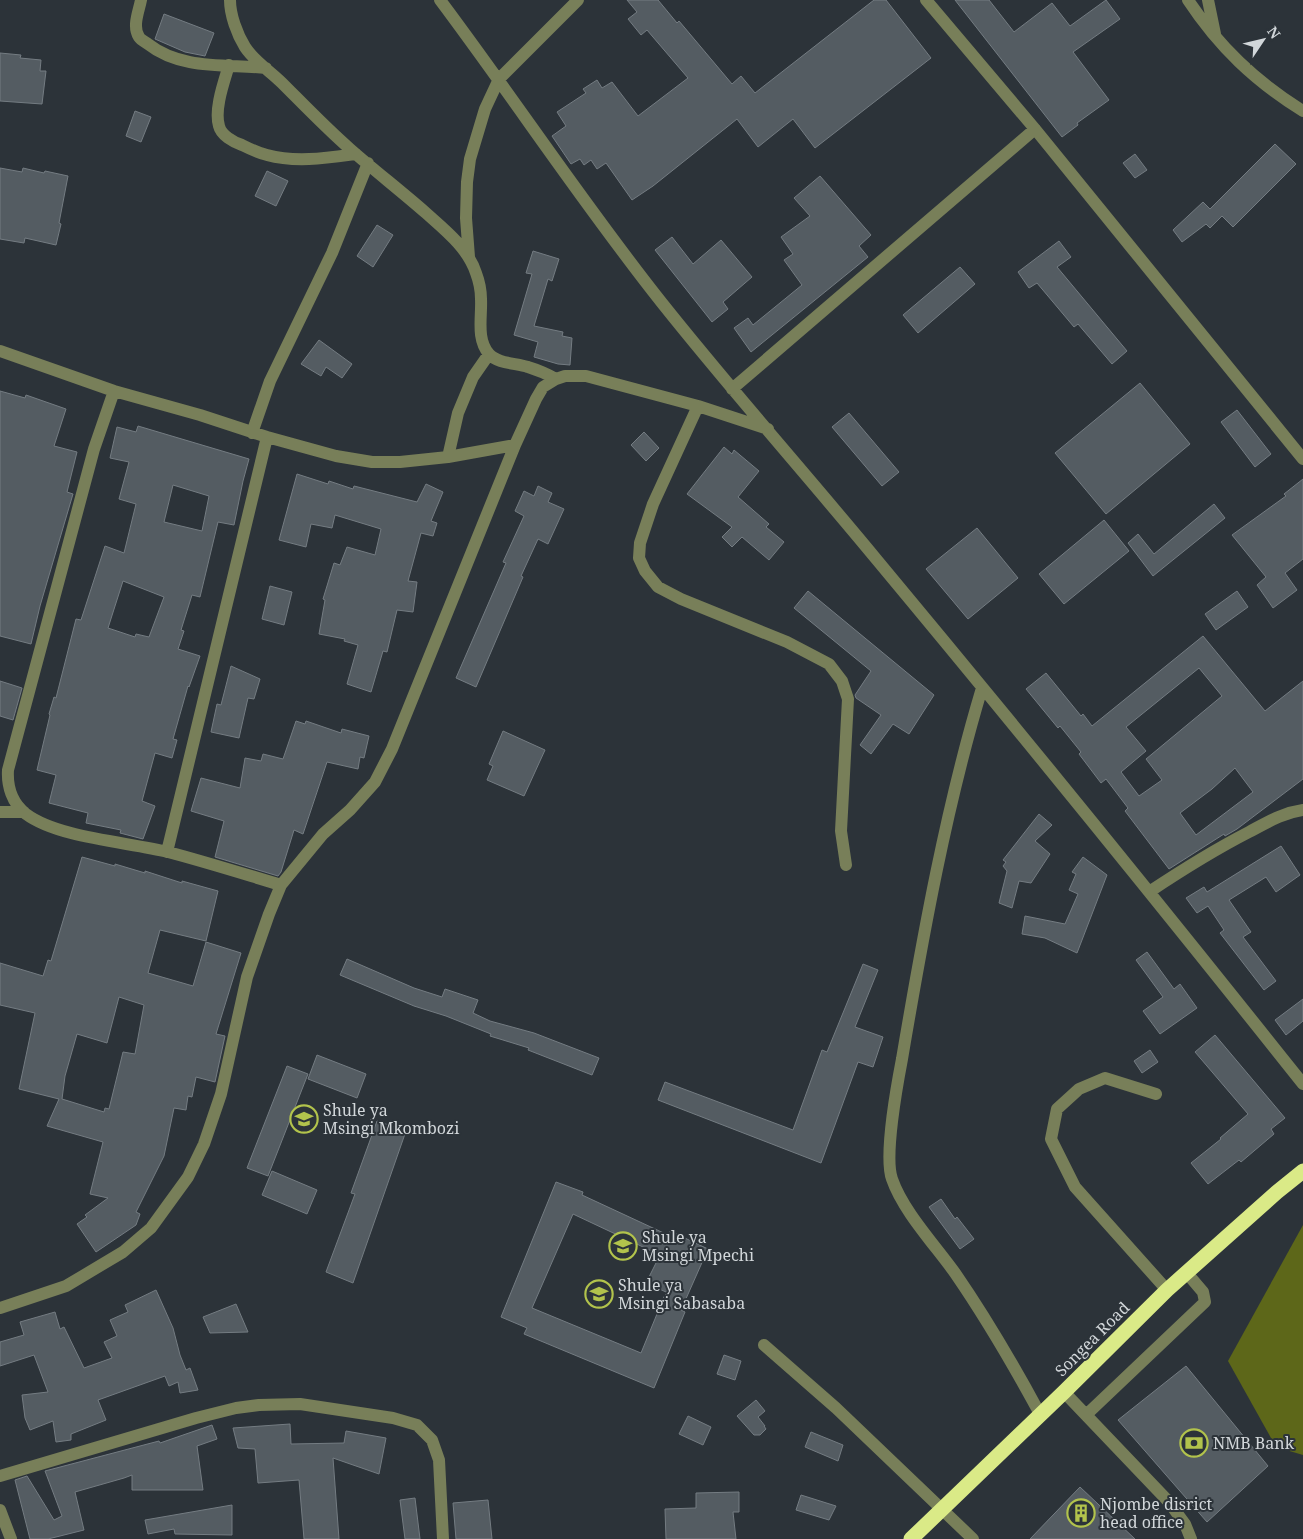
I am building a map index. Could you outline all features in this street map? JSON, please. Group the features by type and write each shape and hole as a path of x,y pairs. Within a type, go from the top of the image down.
{"highway":[{"name":"Songea Road","path":"911,1539 1186,1272 1303,1170"}],"street":[{"path":"141,0 136,25 139,38 155,50 179,61 210,65 266,68"},
{"path":"230,0 234,24 245,47 254,58 356,154 441,226 469,257 476,273 482,297 480,327 483,342 489,354 500,360 528,366 556,378"},
{"path":"440,0 499,79 598,220 662,303 982,688 1303,1084"},
{"path":"469,257 466,218 467,182 469,166 485,109 499,79 578,0"},
{"path":"926,0 1034,129 1303,460"},
{"path":"1188,0 1215,37 1238,61 1266,86 1303,111"},
{"path":"1208,0 1215,37"},
{"path":"229,65 219,104 218,126 235,143 267,156 312,159 356,154"},
{"path":"732,389 1034,129"},
{"path":"252,433 270,381 332,253 368,163"},
{"path":"0,351 114,391 200,415 252,433 336,456 372,462 400,462 515,445"},
{"path":"448,456 458,414 473,377 489,354"},
{"path":"0,1308 66,1286 122,1252 151,1228 188,1177 204,1144 221,1094 247,977 281,885 323,834 350,810 375,782 392,749 515,445 543,387 556,378 586,376 698,406 768,429"},
{"path":"114,391 94,449 8,770 8,782 13,798 24,812 40,823 62,830 167,852 281,885"},
{"path":"698,406 653,504 640,543 639,558 645,571 658,587 681,599 787,642 829,664 842,681 848,699 842,822 846,865"},
{"path":"167,852 267,437"},
{"path":"982,688 964,748 915,983 897,1085 890,1150 891,1178 904,1204 977,1306 1040,1414"},
{"path":"1149,892 1196,860 1241,836 1287,812 1303,810"},
{"path":"0,812 24,812"},
{"path":"1156,1094 1106,1078 1079,1089 1057,1109 1051,1139 1075,1187 1167,1290"},
{"path":"1086,1415 1204,1302 1203,1292 1186,1272"},
{"path":"764,1345 836,1408 974,1539"},
{"path":"1064,1392 1168,1501 1185,1524 1192,1539"},
{"path":"0,1476 236,1408 259,1405 300,1404 393,1418 416,1425 432,1440 439,1460 443,1539"},
{"path":"0,1510 10,1539"}],"green space":[{"path":"1303,1225 1303,1455 1276,1447 1228,1361"}],"building":[{"path":"627,0 658,0 677,23 679,21 732,84 741,76 755,93 874,0 886,0 931,58 815,148 793,119 758,147 737,119 653,186 632,200 606,163 597,169 591,160 584,165 580,159 571,164 552,136 566,126 557,112 586,93 583,89 597,80 602,88 612,82 638,116 688,78 647,30 641,35 628,19 637,12"},
{"path":"955,0 989,0 1014,32 1052,3 1070,26 1106,0 1120,19 1073,52 1109,100 1077,123 1078,125 1062,137"},
{"path":"164,14 214,33 205,56 185,52 155,39"},
{"path":"0,53 21,55 20,58 41,60 40,71 46,71 42,104 0,101"},
{"path":"135,111 151,117 141,142 126,136"},
{"path":"1275,144 1296,164 1233,227 1222,216 1210,228 1206,224 1182,242 1173,230 1203,202 1210,209"},
{"path":"1135,154 1147,170 1135,178 1123,163"},
{"path":"0,168 22,172 23,168 68,176 56,245 25,238 24,243 0,239"},
{"path":"267,171 288,181 276,206 255,196"},
{"path":"820,176 871,235 859,246 868,257 751,352 734,328 748,318 753,325 802,285 784,260 793,254 781,237 810,216 794,198"},
{"path":"377,225 393,235 373,267 357,256"},
{"path":"672,237 693,264 721,240 752,277 723,302 728,309 712,322 655,250"},
{"path":"1059,241 1071,257 1057,267 1127,351 1112,364 1078,324 1074,327 1037,283 1029,288 1018,272"},
{"path":"533,251 559,259 552,281 548,279 534,326 563,332 562,336 572,338 570,365 558,364 534,357 538,342 514,335 532,274 526,273"},
{"path":"960,267 975,284 918,333 903,315"},
{"path":"319,340 352,364 342,378 326,367 321,376 301,364"},
{"path":"1140,383 1190,444 1106,514 1055,453"},
{"path":"0,391 25,398 26,395 66,409 54,446 77,452 67,492 73,494 40,606 31,644 0,636"},
{"path":"1237,410 1271,454 1255,467 1221,422"},
{"path":"849,413 899,472 882,486 832,427"},
{"path":"138,426 249,459 234,525 218,522 200,597 192,595 181,630 184,631 178,649 200,656 188,686 173,739 177,740 172,758 155,753 142,801 155,806 143,839 120,833 121,830 86,823 88,813 49,803 56,775 37,770 49,714 54,697 56,698 76,619 81,620 105,546 124,553 136,504 119,499 129,462 110,458 117,427 136,432","holes":["173,485 209,496 202,531 164,522","123,581 164,597 149,637 136,634 135,637 108,628"]},
{"path":"644,432 659,448 646,461 631,445"},
{"path":"724,447 732,454 734,450 759,471 738,497 769,524 766,527 784,542 769,560 742,537 732,547 722,537 732,527 687,494"},
{"path":"297,474 328,484 329,481 353,489 354,486 417,502 426,484 443,492 431,521 437,523 433,536 421,533 408,581 417,582 413,612 397,610 387,652 383,651 371,692 347,684 358,645 344,641 345,639 319,634 325,600 323,599 334,563 340,565 347,547 375,555 381,529 335,515 332,528 311,524 306,547 279,540"},
{"path":"1303,479 1303,559 1285,573 1297,590 1273,608 1257,585 1266,577 1232,535 1286,496 1284,494"},
{"path":"538,486 552,493 548,502 564,509 548,544 538,539 476,687 456,678 506,563 503,562 524,516 515,511 524,491 534,496"},
{"path":"1214,504 1225,518 1153,576 1128,543 1138,534 1154,554"},
{"path":"1104,520 1129,551 1064,604 1039,574"},
{"path":"977,528 1018,578 968,619 926,569"},
{"path":"270,586 292,592 284,625 262,619"},
{"path":"808,591 934,695 909,734 893,724 871,754 860,745 881,715 856,698 855,695 871,671 794,608"},
{"path":"1237,591 1248,607 1216,630 1205,614"},
{"path":"1203,636 1265,711 1303,681 1303,779 1237,829 1225,836 1224,834 1169,869 1125,811 1128,808 1106,779 1101,783 1079,754 1081,752 1060,726 1058,728 1026,689 1046,673 1081,716 1083,714 1092,726","holes":["1199,668 1222,696 1146,759 1162,780 1139,796 1121,772 1146,751 1126,727","1235,768 1253,792 1196,835 1180,813 1212,789"]},
{"path":"231,666 260,679 254,699 248,698 239,738 211,732 217,704 221,705"},
{"path":"0,681 22,688 13,720 0,716"},
{"path":"296,721 305,724 306,721 341,733 342,729 369,736 364,758 360,757 358,769 327,762 303,834 294,830 281,872 278,876 215,857 224,821 191,811 201,778 240,788 245,758 261,761 263,754 283,759"},
{"path":"503,731 545,750 524,796 487,780 493,766 489,764"},
{"path":"1039,814 1052,825 1035,841 1050,854 1031,883 1019,881 1012,908 999,903 1007,871 1003,866 1006,862 1003,860"},
{"path":"1281,846 1300,875 1276,892 1266,877 1229,900 1251,932 1243,937 1276,981 1264,990 1220,933 1224,930 1208,906 1197,913 1186,898 1204,887 1207,892"},
{"path":"82,857 145,873 145,871 182,883 182,881 218,891 206,941 160,930 148,973 193,986 206,942 241,953 216,1034 225,1036 215,1082 196,1077 192,1097 188,1096 186,1110 174,1108 164,1156 136,1212 140,1214 136,1225 96,1252 77,1224 87,1217 85,1215 108,1198 90,1194 103,1142 47,1126 59,1099 19,1089 35,1013 0,1005 0,963 43,976 48,960 51,961","holes":["119,997 144,1005 135,1054 123,1052 109,1109 105,1108 104,1112 62,1099 65,1076 77,1034 107,1043"]},
{"path":"1083,857 1107,875 1077,953 1045,938 1022,934 1025,916 1065,924 1078,894 1069,890 1076,874 1072,872"},
{"path":"1147,952 1174,989 1180,984 1197,1008 1160,1034 1143,1011 1163,997 1136,960"},
{"path":"347,959 414,988 442,997 445,989 478,1000 473,1013 490,1021 534,1033 599,1058 592,1075 528,1050 529,1048 490,1036 491,1034 446,1016 414,1006 340,975"},
{"path":"863,964 878,970 855,1027 883,1037 873,1067 858,1062 821,1163 658,1100 665,1082 793,1130 822,1050 827,1052"},
{"path":"1303,999 1303,1021 1286,1035 1275,1020"},
{"path":"1215,1035 1285,1118 1271,1129 1274,1134 1241,1162 1239,1160 1208,1184 1191,1163 1248,1114 1195,1052"},
{"path":"1150,1050 1158,1062 1142,1073 1134,1061"},
{"path":"317,1055 366,1074 357,1098 308,1079"},
{"path":"287,1066 308,1074 268,1176 247,1168"},
{"path":"377,1121 406,1131 353,1283 326,1272 355,1194 351,1193"},
{"path":"272,1171 317,1190 307,1214 262,1195"},
{"path":"556,1182 583,1192 582,1195 668,1235 670,1231 708,1249 681,1310 685,1312 654,1388 524,1334 527,1328 501,1317","holes":["573,1214 660,1255 646,1283 666,1292 641,1353 532,1308"]},
{"path":"941,1199 955,1219 957,1217 974,1239 960,1249 929,1207"},
{"path":"156,1290 173,1328 186,1370 190,1368 198,1390 180,1393 178,1382 169,1386 165,1376 98,1400 106,1420 71,1434 71,1440 56,1442 53,1421 30,1430 25,1418 22,1395 48,1392 34,1355 0,1366 0,1342 24,1335 20,1322 55,1312 60,1329 64,1327 84,1368 112,1358 104,1342 117,1336 110,1320 128,1312 125,1305"},
{"path":"236,1304 248,1332 210,1333 203,1317"},
{"path":"724,1355 741,1361 735,1380 717,1374"},
{"name":"NMB Bank","path":"1186,1366 1268,1466 1207,1522 1118,1420"},
{"path":"756,1400 765,1411 758,1417 766,1429 760,1435 754,1435 737,1416"},
{"path":"688,1416 711,1427 703,1445 679,1434"},
{"path":"290,1424 291,1444 344,1443 346,1431 386,1438 379,1474 333,1458 339,1539 304,1539 299,1480 258,1483 255,1449 238,1448 233,1428"},
{"path":"212,1425 217,1439 197,1446 203,1490 132,1490 132,1475 75,1492 84,1530 48,1539 30,1539 15,1480 27,1476 54,1520 62,1516 45,1471 159,1441 160,1443"},
{"path":"811,1432 843,1445 838,1461 805,1447"},
{"name":"Njombe disrict head office","path":"1080,1487 1135,1539 1030,1539"},
{"path":"739,1492 739,1512 733,1512 736,1539 666,1539 665,1509 696,1508 696,1493"},
{"path":"801,1495 836,1506 829,1520 796,1510"},
{"path":"415,1498 420,1539 405,1539 400,1500"},
{"path":"488,1500 492,1539 456,1539 453,1503"},
{"path":"232,1505 232,1535 175,1534 174,1529 148,1534 145,1520"}],"place":[{"name":"Shule ya Msingi Mkombozi","path":"304,1119"},
{"name":"Shule ya Msingi Mpechi","path":"623,1246"},
{"name":"Shule ya Msingi Sabasaba","path":"599,1294"},
{"name":"NMB Bank","path":"1194,1443"},
{"name":"Njombe disrict head office","path":"1081,1513"}]}
